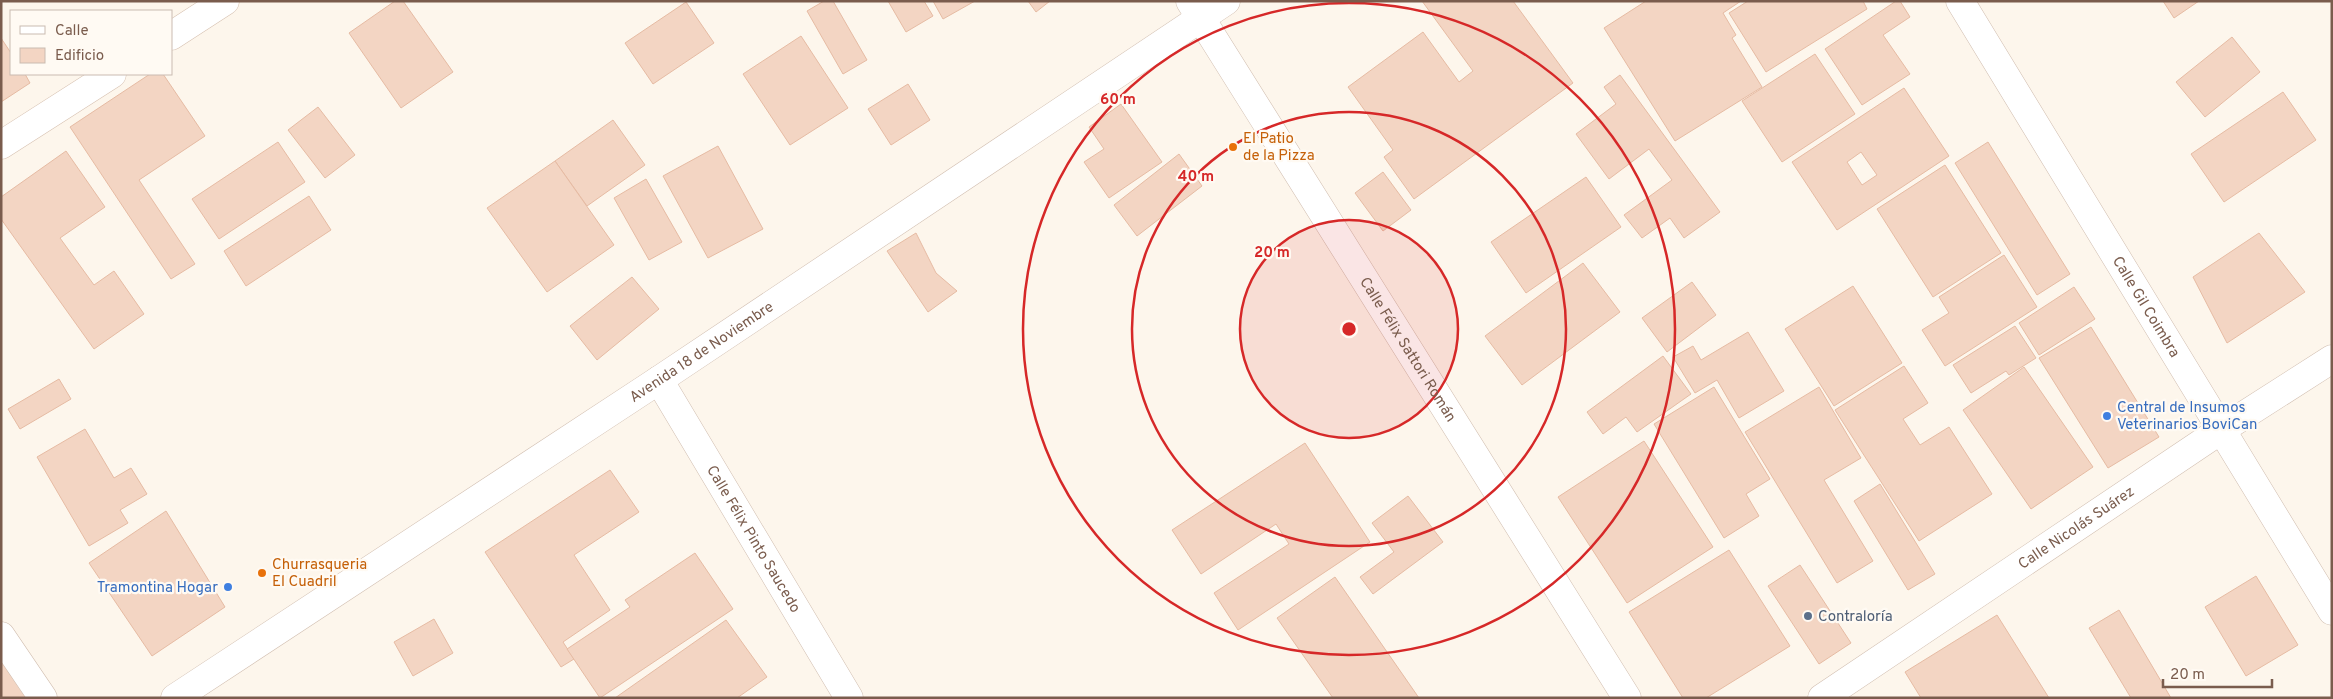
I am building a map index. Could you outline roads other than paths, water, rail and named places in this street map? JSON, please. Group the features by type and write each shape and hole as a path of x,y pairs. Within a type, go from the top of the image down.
{"street":[{"path":"172,35 225,1"},
{"name":"Avenida 18 de Noviembre","path":"175,698 659,380 1196,10 1226,1"},
{"name":"Calle Gil Coimbra","path":"1960,1 2332,611"},
{"name":"Calle Félix Sattori Román","path":"1196,10 1627,698"},
{"path":"1,145 110,75"},
{"name":"Calle Nicolás Suárez","path":"1822,698 2221,430 2332,359"},
{"name":"Calle Félix Pinto Saucedo","path":"659,380 849,698"},
{"path":"1,636 43,698"}],"place":[{"name":"El Patio de la Pizza","path":"1233,147"},
{"name":"Central de Insumos Veterinarios BoviCan","path":"2107,416"},
{"name":"Churrasqueria El Cuadril","path":"262,573"},
{"name":"Tramontina Hogar","path":"228,587"},
{"name":"Contraloría","path":"1808,616"}]}
